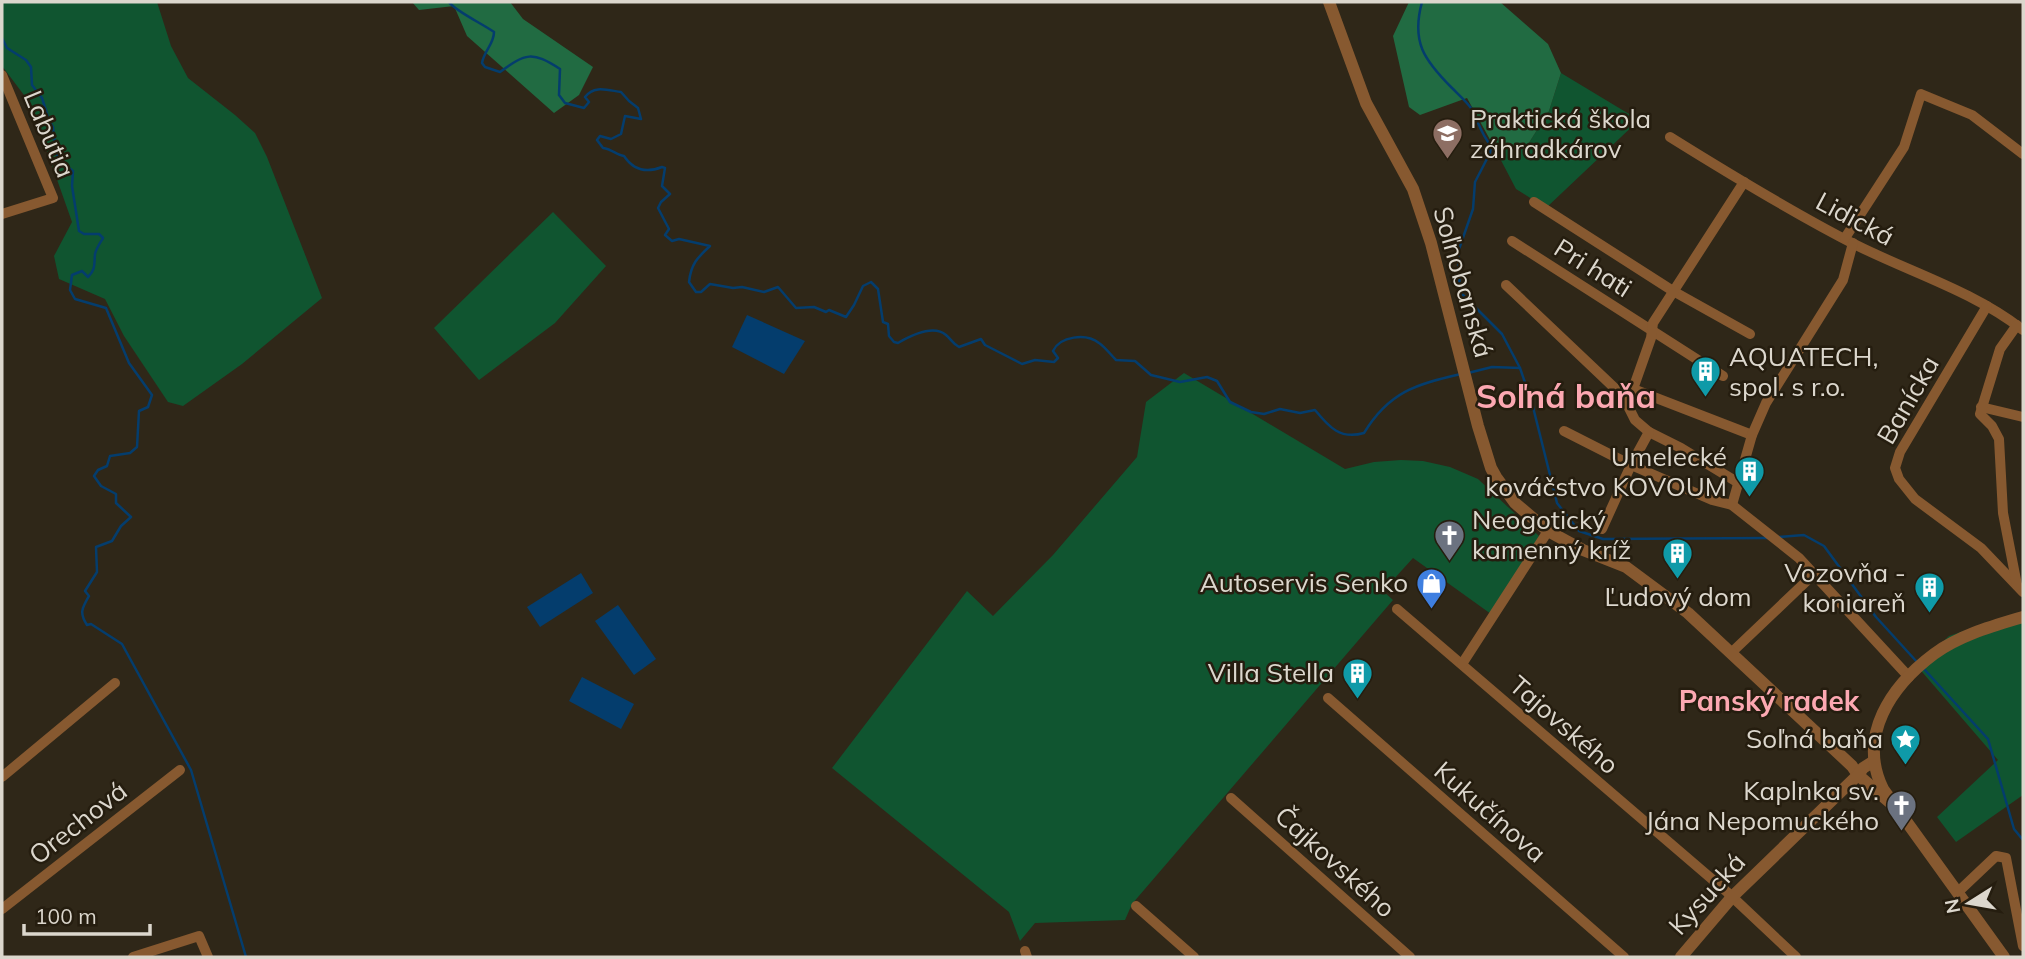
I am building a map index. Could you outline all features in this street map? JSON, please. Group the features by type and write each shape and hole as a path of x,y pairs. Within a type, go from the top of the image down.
{"street":[{"name":"Soľnobanská","path":"1329,2 1366,103 1413,189 1432,243 1491,468 1515,503 1548,531 1583,550 1626,567 1688,613 1894,806"},
{"name":"Labutia","path":"2,75 53,198 2,214"},
{"path":"1732,505 1752,435 1766,403 1843,280 1849,241 1881,180 1904,147 1922,94 1972,115 2023,154"},
{"name":"Lidická","path":"1671,137 1849,241 1899,266 1943,282 2021,326"},
{"name":"Pri hati","path":"1633,389 1653,323 1744,182"},
{"name":"Pri hati","path":"1534,202 1673,291 1750,334"},
{"name":"Pri hati","path":"1512,241 1723,376"},
{"path":"1506,285 1623,396 1635,420 1649,432 1737,482"},
{"name":"Banícka","path":"1987,306 1900,452 1895,468 1899,479 1915,499 1981,548 2020,589"},
{"path":"2020,589 2003,513 1999,439 1992,426 1980,414 1980,407 2000,349 2021,326"},
{"path":"1623,396 1633,389 1752,435"},
{"path":"1980,407 2023,417"},
{"path":"1564,431 1631,465 1712,500 1732,505 1778,540 1912,674"},
{"path":"1602,528 1649,432"},
{"path":"1462,664 1548,531"},
{"path":"1731,653 1814,574"},
{"name":"Tajovského","path":"1397,609 1732,897 1796,957"},
{"path":"2004,957 1894,806 1879,780 1875,766 1874,737 1885,706 1932,655 1974,633 2023,617"},
{"path":"2,777 115,683"},
{"name":"Kukučínova","path":"1328,698 1625,957"},
{"path":"1858,775 1875,766"},
{"name":"Orechová","path":"2,909 180,770"},
{"name":"Kysucká","path":"1681,957 1732,897 1858,775"},
{"name":"Čajkovského","path":"1231,798 1410,957"},
{"path":"1958,892 1996,856 2003,856 2009,861 2023,946"},
{"path":"1136,906 1194,957"},
{"path":"133,957 200,936 208,957"}],"green space":[{"path":"2,2 157,2 171,46 188,78 255,133 267,157 322,298 242,364 183,406 168,402 124,336 105,299 59,279 54,256 72,222 30,103 2,66"},
{"path":"412,2 510,2 523,19 593,67 579,95 554,113 467,36 454,6 419,10"},
{"path":"1409,2 1500,2 1548,44 1561,73 1549,111 1525,149 1493,145 1467,98 1420,115 1409,107 1393,36"},
{"path":"1561,73 1639,120 1546,208 1516,189 1493,145 1525,149 1549,111"},
{"path":"553,212 606,266 555,323 479,380 434,328"},
{"path":"1184,373 1345,469 1374,462 1423,461 1450,467 1478,479 1539,536 1491,614 1413,558 1383,591 1393,600 1132,904 1125,920 1035,923 1020,941 1009,912 832,768 967,591 993,616 1053,555 1137,457 1146,402"},
{"path":"2002,618 2023,619 2023,795 1956,842 1937,817 1998,760 1917,666 1949,636"}],"water":[{"path":"747,315 805,341 784,374 732,347"},
{"path":"581,573 593,593 540,627 527,607"},
{"path":"618,605 656,659 634,675 595,621"},
{"path":"582,677 634,704 621,729 569,701"}],"waterway":[{"path":"449,2 494,32 483,59 485,67 500,72 523,58 536,57 560,69 559,95 565,103 584,108 589,102 585,97 589,93 606,90 621,92 638,108 641,119 625,116 621,134 611,139 600,136 597,140 603,148 624,156 636,168 665,168 662,186 670,194 658,208 669,229 665,235 672,241 679,239 710,246 691,270 689,282 696,292 701,292 710,284 764,292 778,287 796,308 814,307 846,317 863,286 871,282 878,289 883,322 888,324 889,336 894,342 898,343 922,332 941,332 959,347 981,339 985,345 1022,364 1035,360 1054,362 1058,358 1053,351 1061,342 1087,338 1101,345 1116,360 1135,361 1151,375 1180,382 1207,377 1217,381 1230,402 1251,412 1264,414 1280,409 1300,413 1315,410 1330,427 1348,435 1364,433 1383,408 1405,392 1461,374"},
{"path":"1422,2 1418,28 1422,50 1434,68 1471,108 1491,146 1475,182 1473,209 1458,252 1460,292 1502,334 1520,368 1532,403 1557,503 1579,531 1603,539 1769,538"},
{"path":"2,38 7,48 26,60 31,67 32,85 42,98 53,127 56,153 61,162 73,171 72,186 79,231 84,234 99,234 103,238 96,252 92,271 88,277 82,271 72,275 70,290 75,299 106,308 129,363 152,395 148,407 139,411 137,447 130,453 110,456 107,466 98,470 94,476 101,486 116,494 116,503 131,517 121,526 112,541 96,547 97,572 85,591 89,596 82,614 87,625 91,624 122,644 191,770 246,957"},
{"path":"1468,373 1492,367 1520,368"},
{"path":"1779,537 1804,535 1824,546 1876,617 1917,662"},
{"path":"1924,669 1988,739 2014,829 2023,840"}],"place":[{"name":"Praktická škola záhradkárov","path":"1447,161"},
{"name":"AQUATECH, spol. s r.o.","path":"1706,399"},
{"name":"Umelecké kováčstvo KOVOUM","path":"1750,499"},
{"name":"Neogotický kamenný kríž","path":"1449,562"},
{"name":"Ľudový dom","path":"1678,581"},
{"name":"Autoservis Senko","path":"1431,610"},
{"name":"Vozovňa - koniareň","path":"1929,615"},
{"name":"Villa Stella","path":"1357,700"},
{"name":"Soľná baňa","path":"1906,766"},
{"name":"Kaplnka sv. Jána Nepomuckého","path":"1902,833"}],"district":[{"name":"Soľná baňa","path":"1566,396"},
{"name":"Panský radek","path":"1769,701"}]}
